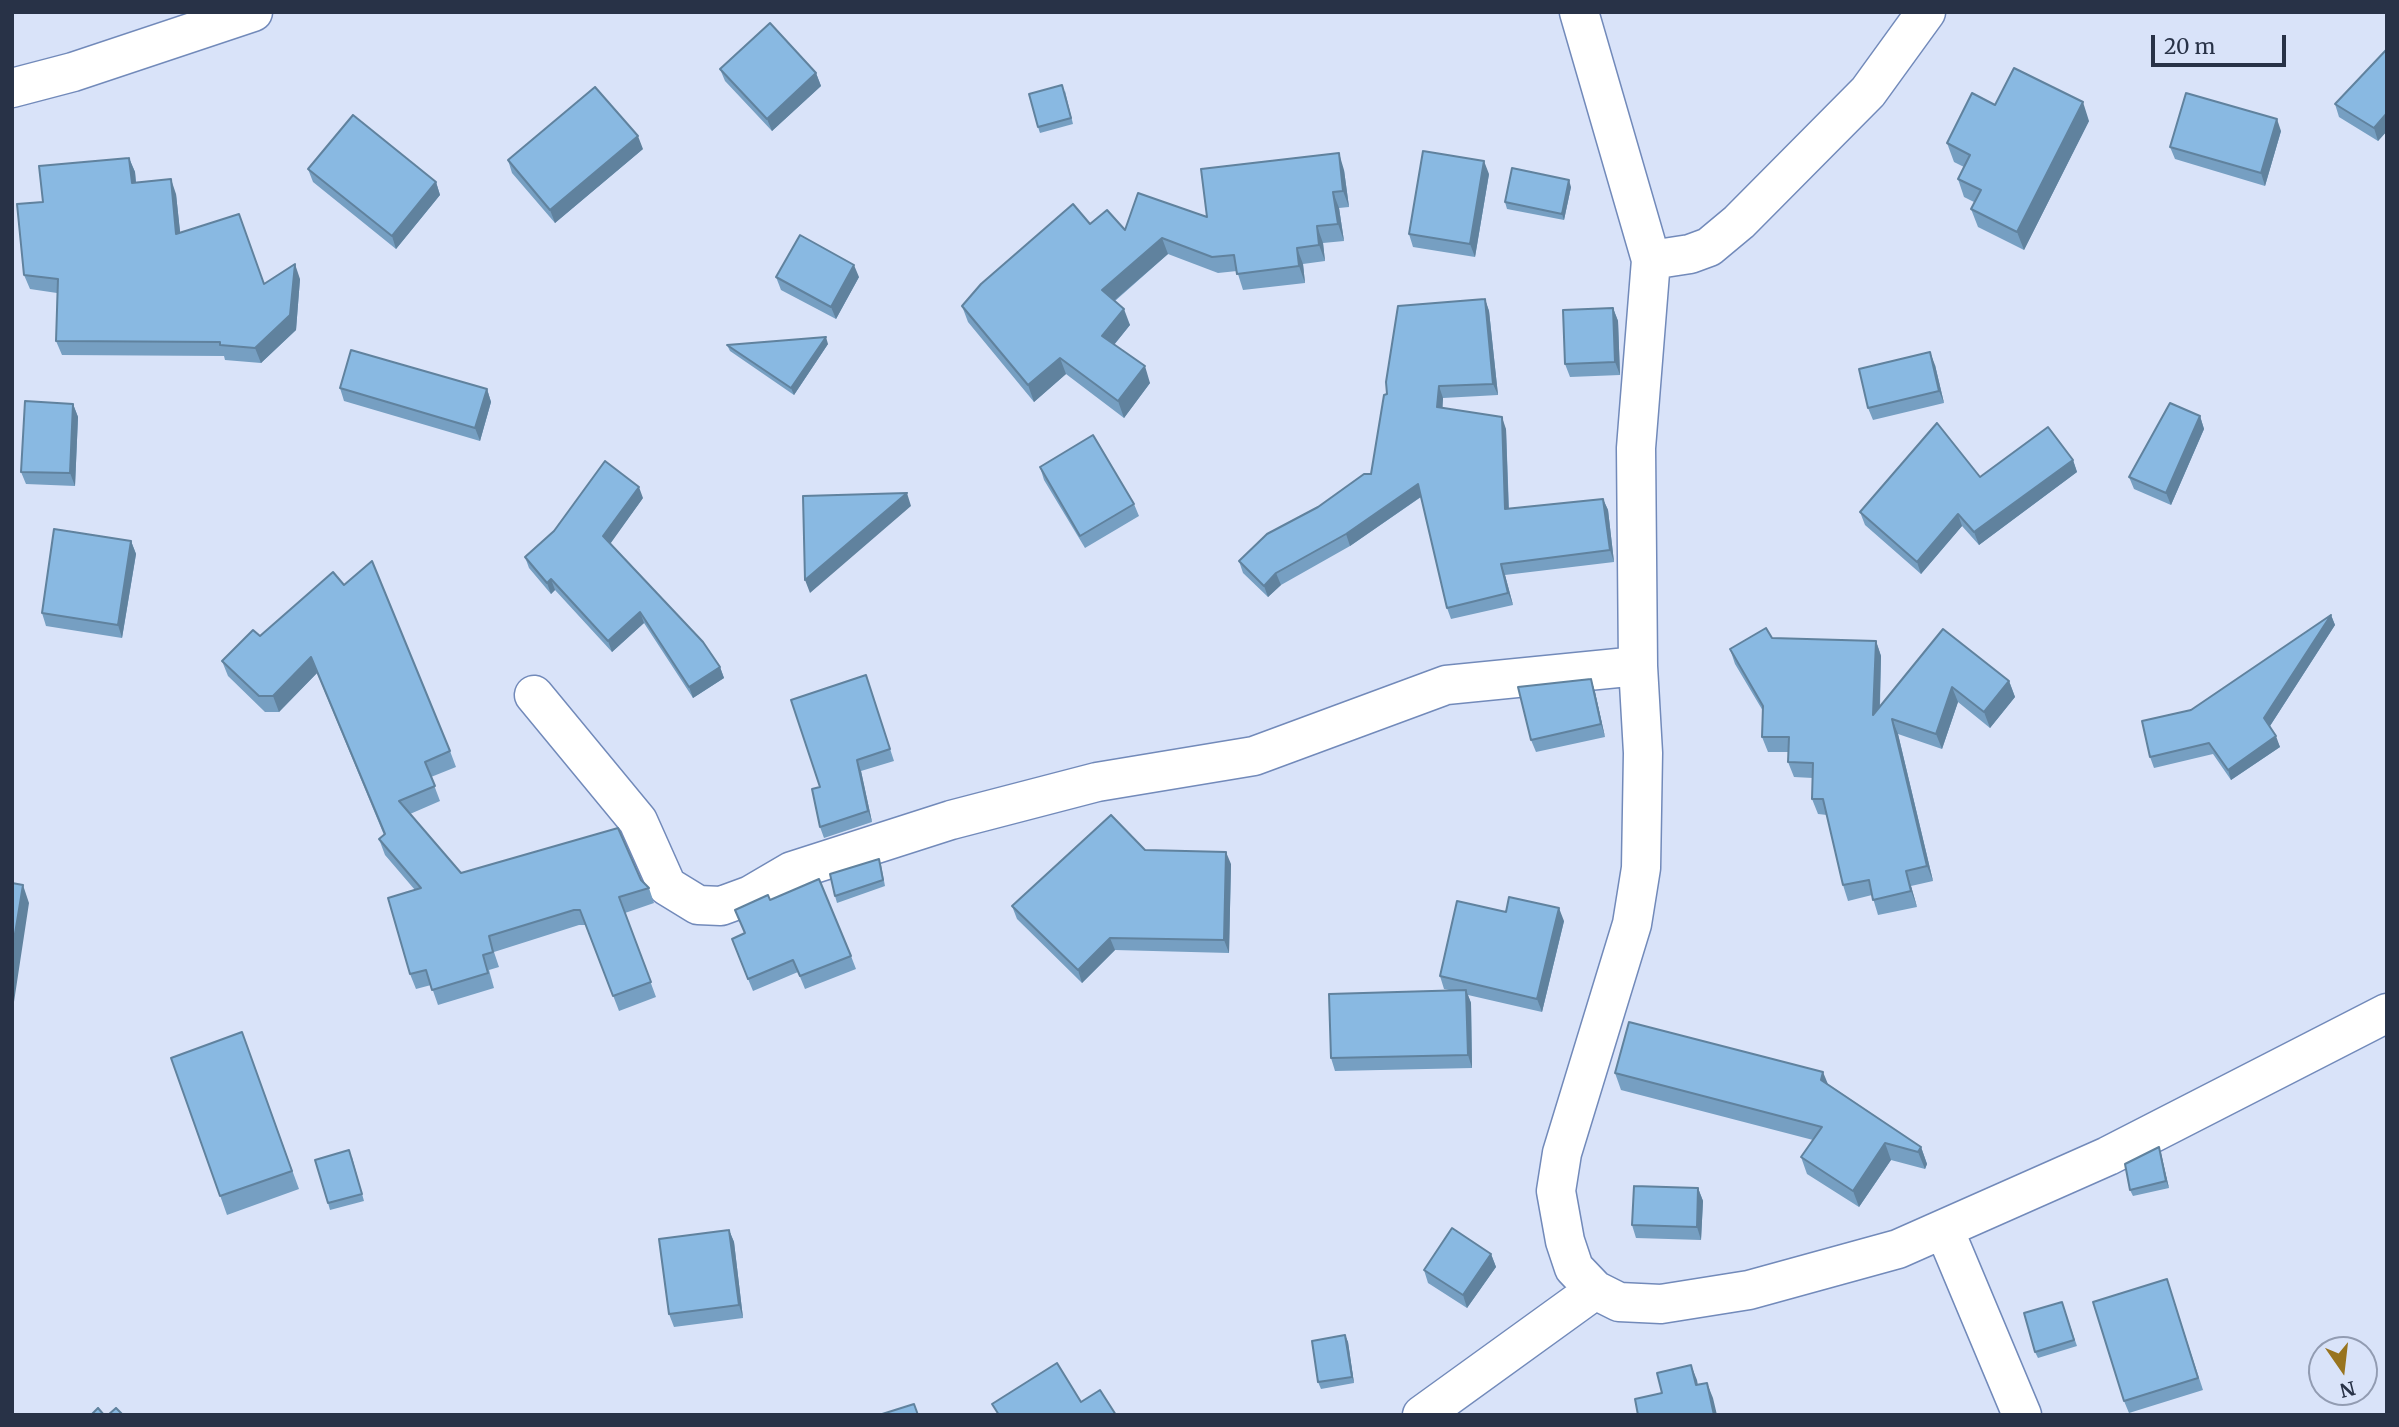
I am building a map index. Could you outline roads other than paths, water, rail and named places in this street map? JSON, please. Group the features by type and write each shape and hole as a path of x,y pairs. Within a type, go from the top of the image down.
{"street":[{"path":"12,88 73,72 253,12"},
{"path":"1578,12 1651,260 1636,448 1638,666 1643,810 1641,868 1633,924 1562,1153 1556,1191 1565,1241 1574,1268 1595,1290 1619,1302 1661,1304 1749,1290 1898,1249 2108,1156 2387,1013"},
{"path":"1651,260 1690,254 1709,247 1739,222 1868,92 1926,12"},
{"path":"534,695 638,821 667,886 698,905 721,906 751,895 792,871 951,820 1097,782 1254,756 1446,685 1638,666"},
{"path":"1944,1230 2022,1415"},
{"path":"1422,1415 1595,1290"}]}
